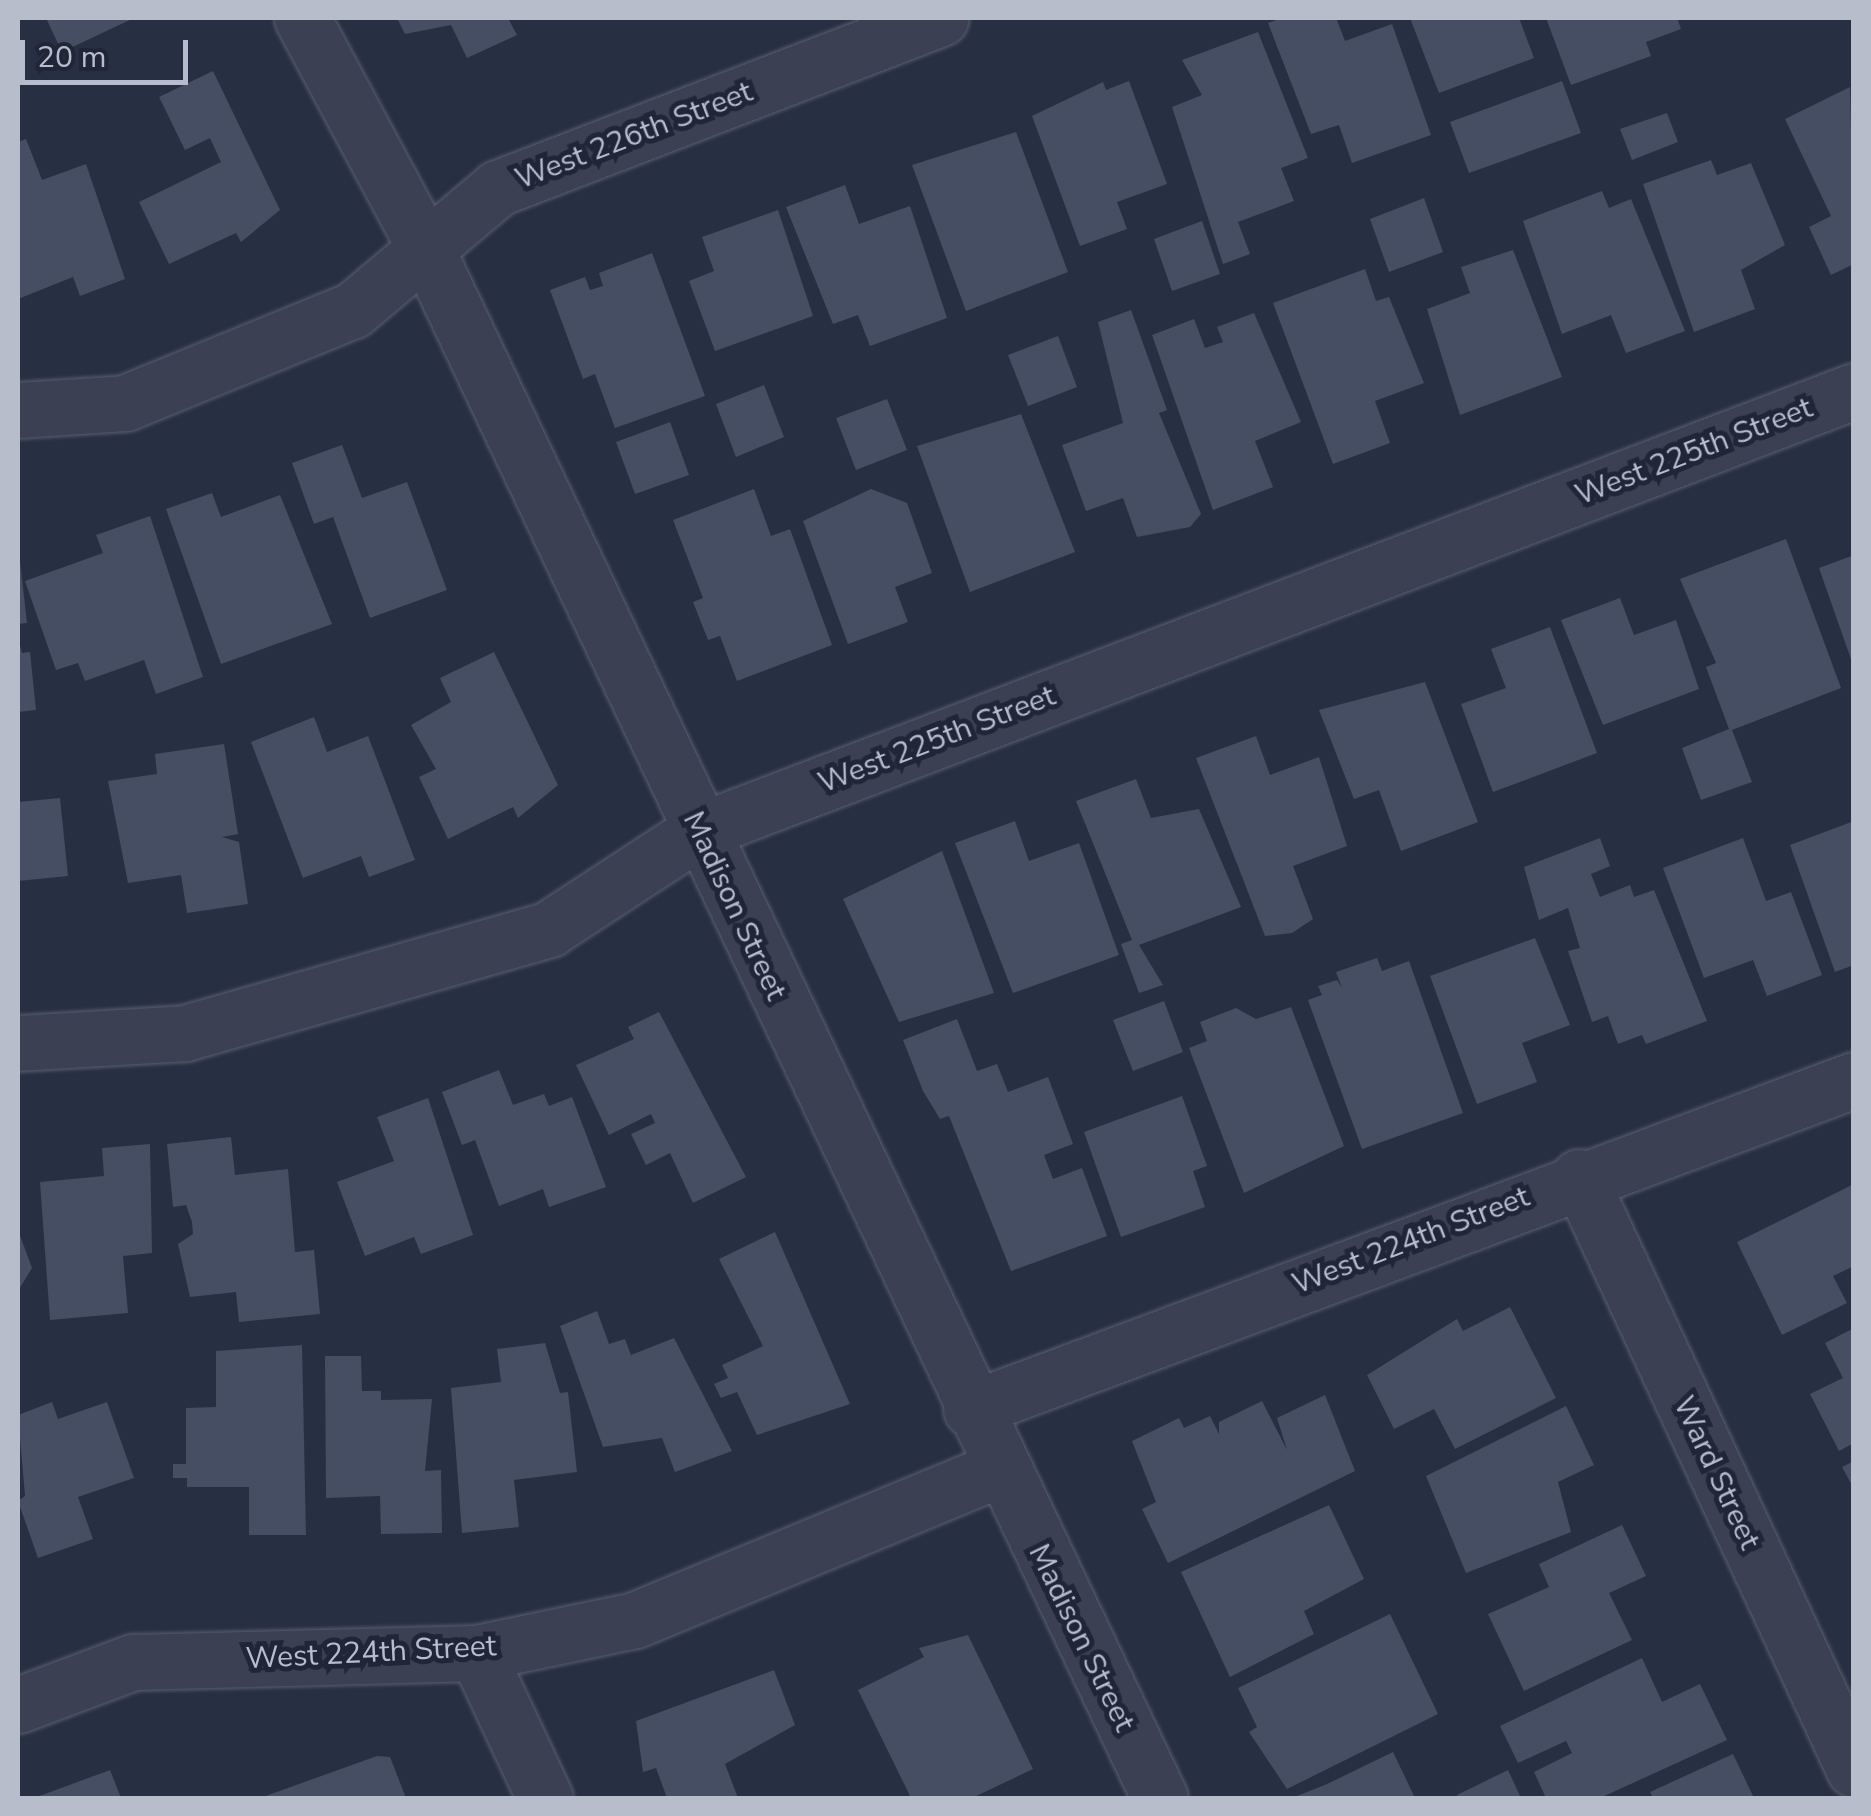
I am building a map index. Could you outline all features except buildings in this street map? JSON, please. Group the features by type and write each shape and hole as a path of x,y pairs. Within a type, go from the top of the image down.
{"street":[{"name":"Madison Street","path":"302,18 426,249 999,1469 1160,1798"},
{"name":"West 226th Street","path":"18,410 125,403 353,310 498,188 941,18"},
{"name":"West 225th Street","path":"18,1043 186,1034 548,929 699,831 1854,391"},
{"name":"West 224th Street","path":"971,1409 1579,1177 1854,1080"},
{"name":"Ward Street","path":"1579,1177 1854,1770"},
{"name":"West 224th Street","path":"18,1705 133,1662 477,1653 635,1620 999,1469"},
{"path":"477,1653 544,1798"}]}
